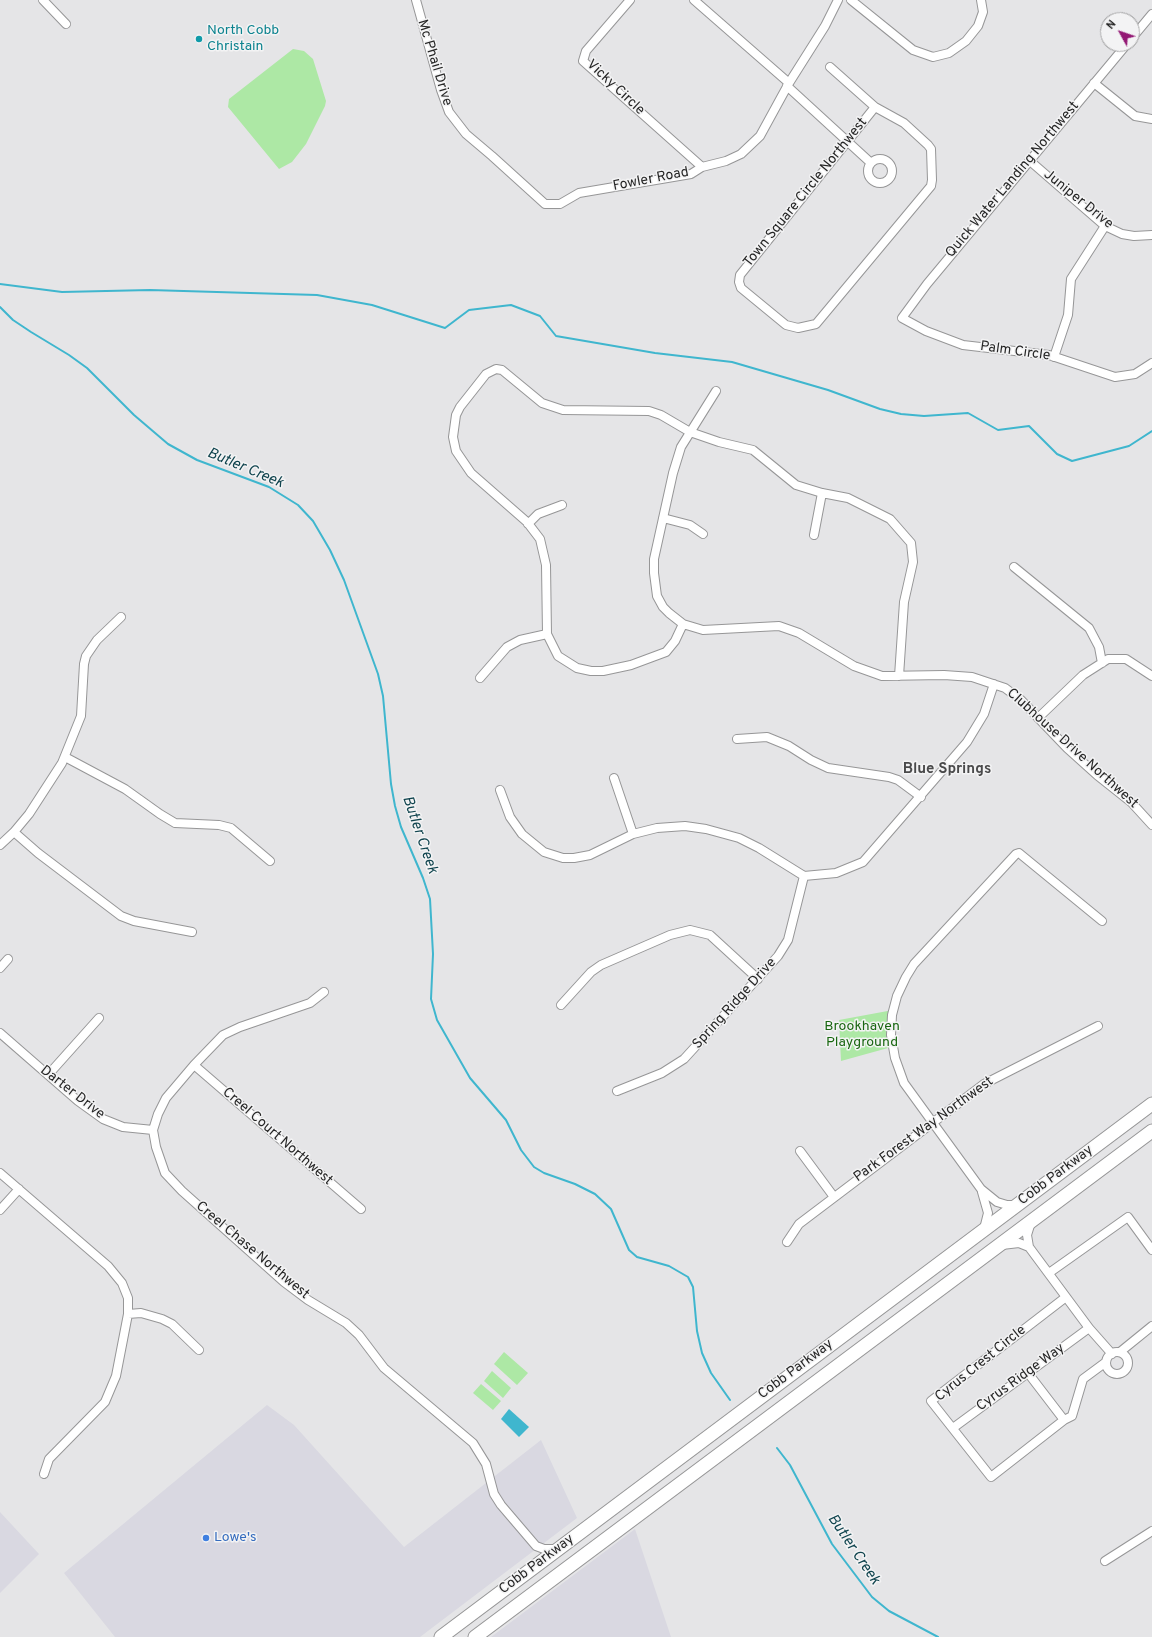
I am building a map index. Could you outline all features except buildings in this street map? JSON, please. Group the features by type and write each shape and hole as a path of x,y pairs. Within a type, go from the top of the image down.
{"main road":[{"name":"Cobb Parkway","path":"441,1637 1152,1104"},
{"name":"Cobb Parkway","path":"475,1637 1152,1131"}],"street":[{"path":"43,0 66,24"},
{"name":"Mc Phail Drive","path":"416,0 441,90 449,112 466,134 545,204"},
{"name":"Vicky Circle","path":"630,0 586,51 583,61 702,167"},
{"path":"694,0 788,84 871,163"},
{"name":"Fowler Road","path":"545,204 560,204 578,193 691,174 702,167 726,161 741,154 760,136 788,84 825,26 838,0"},
{"path":"851,0 913,50 933,57 949,53 966,41 978,26 983,12 981,0"},
{"path":"1140,28 1152,14"},
{"name":"Quick Water Landing Northwest","path":"902,318 926,284 1120,52"},
{"name":"Town Square Circle Northwest","path":"830,67 875,107 904,123 928,145 931,149 932,173 930,186 816,324 804,327 791,327 786,325 741,288 739,282 740,275 875,107"},
{"path":"1094,83 1134,116 1152,119"},
{"name":"Juniper Drive","path":"1030,160 1105,226 1122,234 1134,236 1152,235"},
{"path":"1054,357 1068,315 1071,279 1105,226"},
{"name":"Palm Circle","path":"902,318 926,331 963,345 1054,357 1114,377 1135,374 1152,363"},
{"path":"683,624 675,641 666,652 630,665 597,672 577,668 565,662 555,651 547,634 546,565 544,551 538,536 528,524 471,473 456,451 453,429 460,407 480,380 492,370 498,369 507,373 542,403 555,408 576,411 649,411 662,415 690,432 719,442 753,450 796,485 822,493 848,498 890,519 911,543 913,562 904,602 900,676"},
{"name":"Clubhouse Drive Northwest","path":"716,391 681,447 672,473 654,559 654,585 663,607 683,624 703,630 720,631 779,626 799,633 854,666 882,676 944,675 972,677 1006,688 1021,700 1067,748 1097,775 1131,802 1152,825"},
{"path":"814,535 822,493"},
{"path":"528,524 538,514 562,505"},
{"path":"663,518 690,525 703,534"},
{"path":"1014,568 1090,628 1099,647 1102,663"},
{"path":"0,845 14,832 29,814 65,757 81,716 84,664 86,656 97,640 121,617"},
{"path":"480,678 507,647 520,640 547,634"},
{"path":"1038,718 1083,675 1108,659 1126,659 1152,676"},
{"path":"500,790 515,825 522,834 544,852 563,858 582,857 598,852 633,834 657,828 685,826 706,829 748,842 804,876 836,873 864,862 968,742 984,714 994,684"},
{"path":"737,739 767,737 789,746 811,760 828,768 898,780 920,797"},
{"path":"65,757 125,789 175,823 219,825 231,828 270,861"},
{"path":"614,778 633,834"},
{"path":"14,832 38,853 121,916 134,921 192,932"},
{"path":"1018,1204 1007,1205 997,1202 981,1189 932,1123 904,1082 895,1058 891,1036 892,1015 897,996 914,964 1016,854 1019,853 1102,921"},
{"name":"Spring Ridge Drive","path":"617,1091 662,1073 684,1059 758,979 778,956 788,940 804,876"},
{"path":"561,1005 590,972 601,965 670,935 690,930 710,935 758,979"},
{"path":"0,968 8,959"},
{"path":"153,1130 158,1114 166,1098 222,1035 240,1027 310,1003 324,992"},
{"path":"48,1075 99,1018"},
{"name":"Park Forest Way Northwest","path":"787,1242 799,1224 990,1080 1098,1026"},
{"name":"Darter Drive","path":"0,1033 78,1101 108,1122 123,1127 153,1130"},
{"name":"Creel Court Northwest","path":"194,1065 360,1209"},
{"name":"Creel Chase Northwest","path":"153,1130 156,1147 165,1173 182,1191 284,1282 308,1300 346,1322 359,1335 384,1368 473,1443 486,1464 494,1494 504,1510 513,1517 536,1546 544,1549 558,1549"},
{"path":"800,1151 834,1197"},
{"path":"0,1173 108,1266 122,1283 128,1298 128,1314 116,1376 105,1402 49,1459 44,1474"},
{"path":"0,1210 19,1189"},
{"path":"981,1189 988,1213 983,1230"},
{"path":"1049,1273 1128,1217 1152,1250"},
{"path":"1028,1247 1027,1235 1032,1221"},
{"path":"998,1246 1019,1243 1028,1247 1089,1328 1112,1354 1120,1352 1152,1326"},
{"name":"Cyrus Crest Circle","path":"1066,1297 931,1401 991,1477 1064,1420 1072,1416 1083,1379 1106,1362 1112,1354"},
{"path":"128,1314 141,1313 162,1319 172,1324 199,1350"},
{"name":"Cyrus Ridge Way","path":"953,1428 1089,1328"},
{"path":"1106,1362 1108,1370 1111,1373 1124,1373 1129,1362 1127,1357 1120,1352"},
{"path":"1028,1373 1064,1420"},
{"path":"1105,1561 1152,1531"}],"shaded area":[{"path":"267,1405 294,1425 404,1547 541,1440 577,1518 420,1637 115,1637 64,1573"},
{"path":"0,1512 39,1554 0,1593"},
{"path":"635,1529 671,1637 491,1637"}],"green space":[{"path":"293,49 304,51 313,59 326,101 325,106 306,144 292,162 279,169 228,107 229,99"},
{"name":"Brookhaven Playground","path":"893,1010 888,1048 841,1061 839,1020"},
{"path":"504,1352 528,1373 517,1385 494,1364"},
{"path":"492,1371 511,1388 503,1398 484,1381"},
{"path":"481,1384 501,1401 493,1410 473,1393"}],"water":[{"path":"509,1409 529,1427 519,1437 501,1419"}],"waterway":[{"path":"0,284 62,292 150,290 317,295 372,305 445,328 469,310 511,305 540,316 556,336 655,353 732,362 828,390 880,409 901,414 924,416 968,413 998,430 1029,426 1057,454 1072,461 1129,446 1152,431"},
{"name":"Butler Creek","path":"0,307 13,320 87,368 134,415 168,444 197,460 269,487 298,505 313,521 330,550 344,580 378,674 383,696 391,784 395,806 401,827 423,878 430,899 433,954 431,999 437,1020 470,1078 506,1120 521,1150 534,1167 544,1173 575,1184 595,1194 611,1209 629,1250 637,1257 669,1266 688,1277 693,1287 697,1331 702,1353 711,1373 730,1400"},
{"name":"Butler Creek","path":"777,1448 790,1465 832,1544 872,1597 889,1611 938,1637"}],"place":[{"name":"North Cobb Christain","path":"199,39"},
{"name":"Lowe's","path":"206,1538"}],"district":[{"name":"Blue Springs","path":"947,770"}]}
